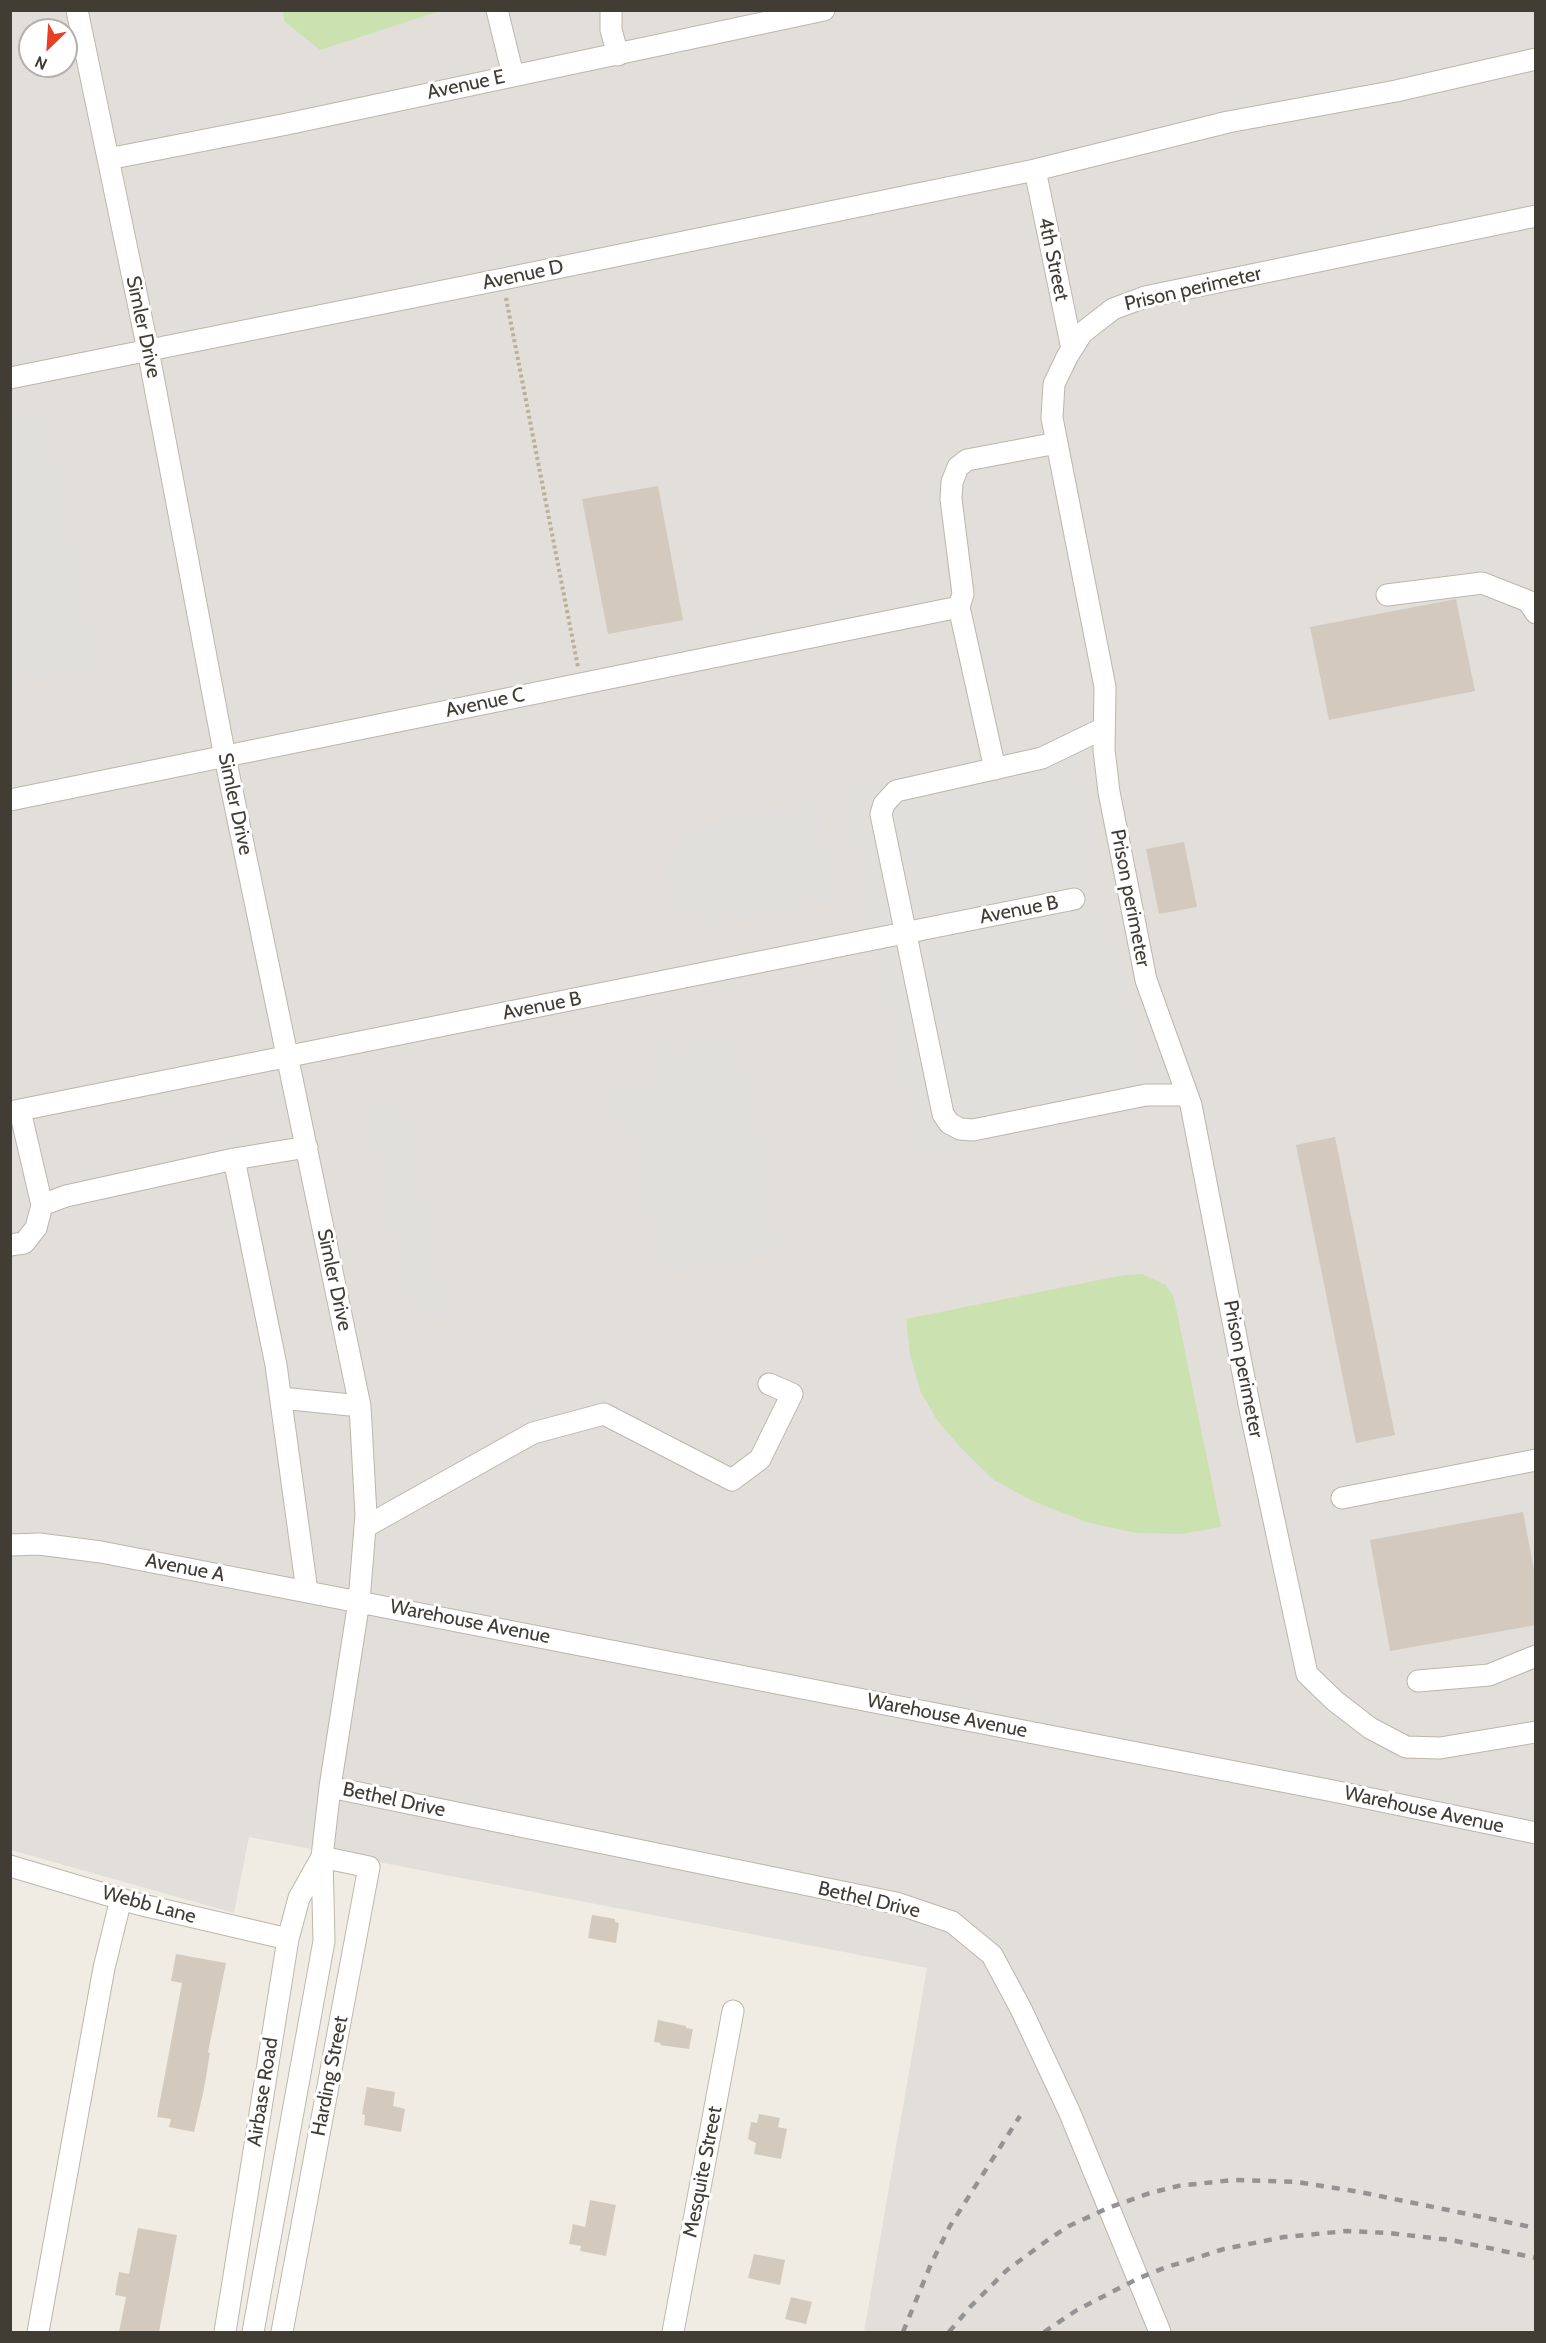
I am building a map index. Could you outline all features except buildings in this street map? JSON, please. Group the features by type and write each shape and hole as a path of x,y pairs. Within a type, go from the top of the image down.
{"street":[{"name":"Simler Drive","path":"77,10 148,350 225,757 360,1406 365,1527 359,1601"},
{"path":"497,10 513,75"},
{"path":"611,10 610,30 618,55"},
{"name":"Avenue E","path":"108,159 287,124 824,10"},
{"name":"Avenue D","path":"10,378 1035,170 1228,122 1396,91 1536,59"},
{"name":"4th Street","path":"1035,170 1072,349"},
{"name":"Prison perimeter","path":"1536,216 1145,297 1113,309 1082,333 1072,349 1054,384 1052,418 1105,687 1104,750 1109,792 1146,980 1191,1105 1250,1409 1307,1674 1335,1701 1370,1728 1406,1747 1440,1748 1536,1732"},
{"path":"995,769 959,607 963,594 951,499 952,482 958,467 967,460 1057,443"},
{"path":"1387,595 1482,583 1527,601 1536,613"},
{"name":"Avenue C","path":"10,800 959,607"},
{"path":"1104,728 1042,758 896,791 884,804 881,814 943,1114 950,1123 960,1129 973,1130 1146,1095 1187,1095"},
{"name":"Avenue B","path":"15,1112 1074,899"},
{"path":"10,1245 24,1243 36,1228 42,1205 15,1112"},
{"path":"42,1205 66,1196 234,1159 307,1147"},
{"path":"234,1159 281,1398 307,1591"},
{"path":"365,1527 533,1433 604,1414 732,1480 760,1459 792,1394 769,1384"},
{"path":"281,1398 360,1406"},
{"path":"1342,1498 1536,1460"},
{"name":"Avenue A","path":"10,1545 39,1544 101,1552 359,1601"},
{"name":"Airbase Road","path":"253,2332 324,1941 322,1857 330,1787 359,1601"},
{"name":"Warehouse Avenue","path":"359,1601 1536,1833"},
{"path":"1418,1681 1489,1675 1536,1656"},
{"name":"Bethel Drive","path":"330,1787 896,1903 952,1922 992,1955 1021,2009 1069,2110 1160,2332"},
{"name":"Airbase Road","path":"225,2332 288,1939 299,1898 322,1857"},
{"name":"Harding Street","path":"282,2332 369,1867 322,1857"},
{"name":"Webb Lane","path":"12,1869 121,1899 288,1939"},
{"path":"38,2332 43,2315 104,1968 121,1899"},
{"name":"Mesquite Street","path":"673,2332 733,2011"}],"path":[{"path":"503,279 582,683"}],"shaded area":[{"path":"10,11 1535,11 1535,2332 864,2332 927,1968 249,1837 234,1913 11,1850"},
{"path":"49,414 99,666 11,684 11,422"},
{"path":"1074,736 1099,856 1096,863 1101,866 1102,871 1090,874 1087,878 1095,912 1098,914 1111,911 1108,921 1113,927 1151,1108 915,1155 839,784"},
{"path":"819,800 837,901 699,927 691,906 670,908 659,851 680,846 677,829"},
{"path":"718,1028 727,1035 741,1035 785,1252 656,1276 626,1123 610,1125 603,1099 612,1095 611,1092 624,1089 623,1084 650,1079 653,1076 655,1068 650,1042 666,1039 673,1044 685,1046 697,1039 700,1030"},
{"path":"404,1092 451,1316 432,1320 425,1305 404,1306 364,1110 383,1107 387,1103 387,1095"}],"green space":[{"path":"283,10 440,11 320,50 284,21"},
{"path":"1142,1274 1166,1285 1174,1298 1221,1527 1182,1534 1136,1533 1086,1522 1033,1501 994,1480 962,1449 937,1420 920,1390 910,1354 906,1319 1124,1275"}],"railway":[{"path":"903,2332 931,2264 950,2226 1020,2116"},
{"path":"949,2332 1007,2270 1069,2226 1108,2208 1178,2186 1233,2180 1297,2182 1360,2192 1536,2228"},
{"path":"1044,2332 1077,2310 1137,2279 1164,2268 1224,2249 1284,2237 1347,2231 1388,2233 1451,2240 1536,2258"}]}
